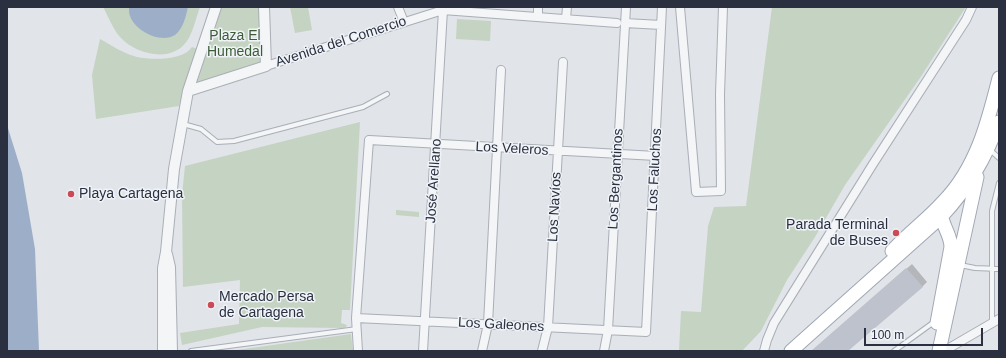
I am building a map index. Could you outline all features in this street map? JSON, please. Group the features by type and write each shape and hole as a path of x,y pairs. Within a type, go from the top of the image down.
{"main road":[{"path":"846,301 906,236 943,203 958,184 975,154 985,128 999,78"},
{"path":"791,351 941,218 962,195 989,149 999,122"},
{"path":"939,351 936,329 942,320 953,263 978,169"},
{"path":"943,203 940,212 941,218 950,235 953,263"}],"street":[{"path":"163,351 163,268 166,252 170,192 188,91 216,7"},
{"path":"264,7 266,66"},
{"path":"398,7 404,22"},
{"path":"538,7 538,16"},
{"path":"566,19 567,7"},
{"name":"Los Bergantinos","path":"604,351 608,330 617,154 621,23 626,7"},
{"name":"Los Faluchos","path":"646,332 656,156 662,7"},
{"path":"680,7 696,192 721,191 720,94 723,7"},
{"path":"764,351 774,323 869,170 958,32 972,7"},
{"name":"Avenida del Comercio","path":"188,91 443,10 661,25"},
{"name":"José Arellano","path":"423,351 443,10"},
{"name":"Los Navíos","path":"542,351 548,327 563,62"},
{"path":"482,351 488,324 501,70"},
{"name":"Los Veleros","path":"356,318 369,140 656,156"},
{"path":"166,252 170,267 172,351"},
{"path":"356,318 358,351"},
{"name":"Los Galeones","path":"356,318 646,332"},
{"path":"944,351 995,321"}],"lane":[{"path":"182,124 201,129 217,142 234,142 363,107 387,94"},
{"path":"989,149 999,158"},
{"path":"995,321 992,270 992,211 999,183"},
{"path":"953,263 992,270 999,269"},
{"path":"894,351 942,320"},
{"path":"191,351 357,329"}],"green space":[{"path":"103,7 200,7 193,29 187,41 180,48 163,54 153,54 135,48 120,37"},
{"name":"Plaza El Humedal","path":"222,7 259,7 260,62 197,83"},
{"path":"290,7 308,7 312,30 295,33"},
{"path":"772,7 966,7 920,78 845,185 815,237 787,280 761,331 742,351 679,351 681,311 701,312 708,226 714,207 746,206"},
{"path":"457,19 491,21 490,41 456,39"},
{"path":"100,39 127,54 143,58 158,59 174,57 188,52 192,47 197,49 179,106 96,119 92,75"},
{"path":"360,122 350,310 342,310 341,323 347,325 345,328 262,327 182,345 180,333 239,324 240,280 183,287 182,195 185,166"},
{"path":"396,210 419,212 419,217 396,215"},
{"path":"351,334 353,351 230,351"}],"water":[{"path":"129,7 188,7 184,22 178,32 175,35 163,38 156,37 137,27 130,16"},
{"path":"7,125 22,173 35,249 39,351 7,351"}],"building":[{"path":"906,268 923,287 848,351 811,351"}],"place":[{"name":"Playa Cartagena","path":"71,194"},
{"name":"Parada Terminal de Buses","path":"896,233"},
{"name":"Mercado Persa de Cartagena","path":"211,305"}]}
